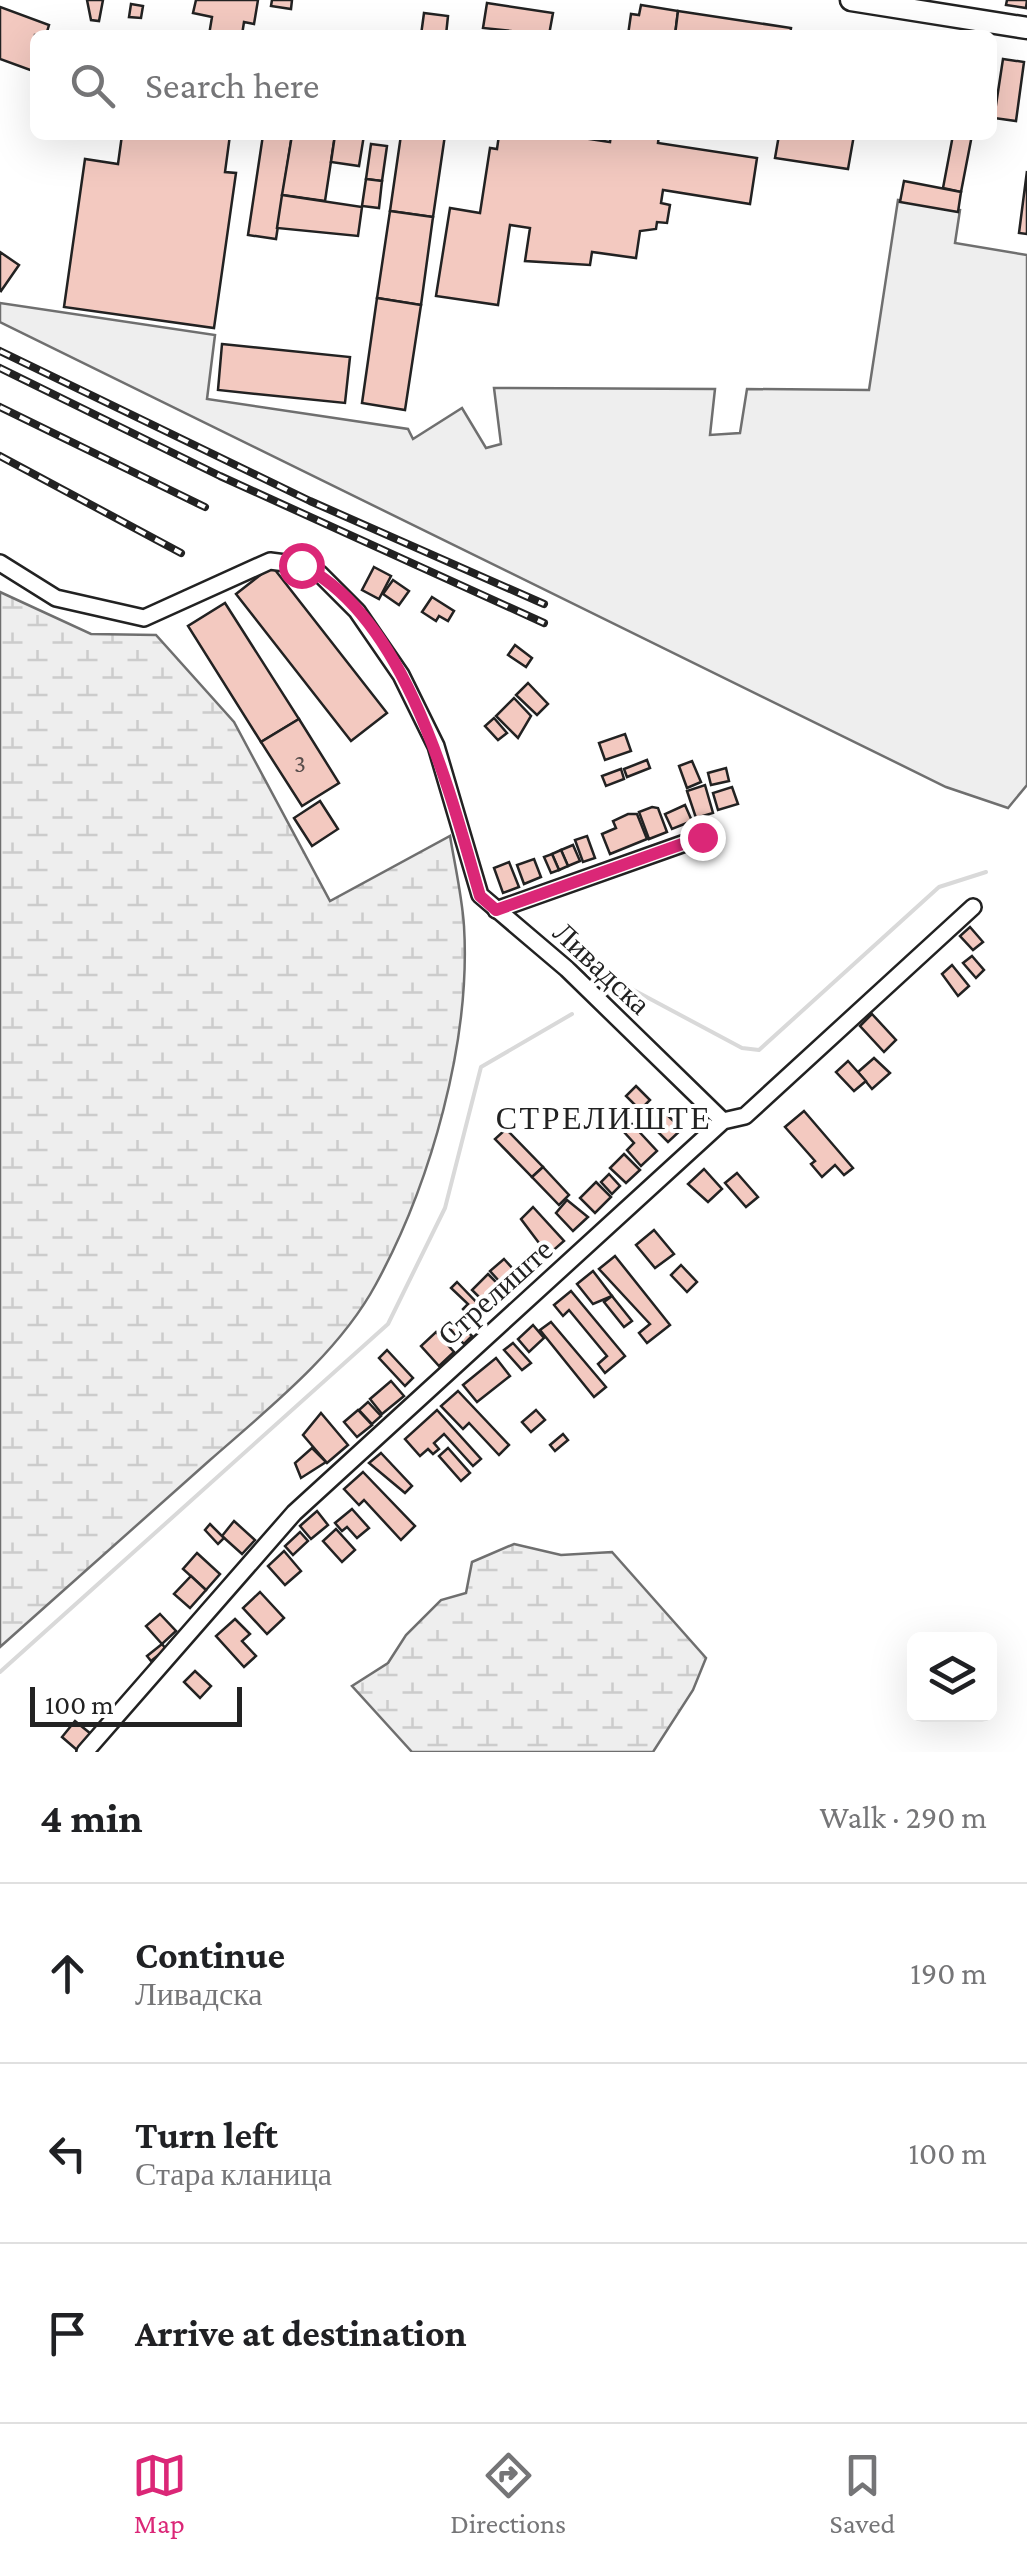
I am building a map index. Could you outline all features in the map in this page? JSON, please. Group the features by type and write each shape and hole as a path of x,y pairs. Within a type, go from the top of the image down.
{"main road":[{"path":"858,0 1027,28"}],"street":[{"name":"Ливадска","path":"0,563 56,598 144,618 270,560 301,565 320,574 357,610 401,676 436,746 480,896 567,969 723,1121"},
{"path":"496,910 702,837"},
{"name":"Стрелиште","path":"85,1752 294,1513 723,1121 745,1116 972,906"}],"green space":[{"path":"898,200 960,210 955,243 1027,255 1027,785 1008,808 946,787 0,322 0,303 215,335 207,399 408,429 413,439 462,408 486,448 501,444 494,388 715,389 710,435 740,433 747,389 869,390"},
{"path":"0,592 91,634 156,635 234,722 330,901 450,836 463,915 464,970 454,1063 430,1157 396,1244 361,1309 323,1357 278,1400 0,1647"},
{"path":"514,1544 561,1555 612,1552 706,1658 693,1690 653,1752 412,1752 352,1686 388,1663 406,1635 441,1600 466,1593 472,1562"}],"building":[{"path":"87,0 103,0 99,21 91,20"},
{"path":"196,0 258,0 254,24 244,22 243,30 210,30 212,17 193,13"},
{"path":"272,0 292,0 291,9 271,6"},
{"path":"1007,0 1027,0 1026,8 1006,5"},
{"path":"487,3 553,13 550,30 483,28"},
{"path":"131,4 143,6 141,18 129,17"},
{"path":"641,5 678,11 676,30 629,30 631,14 639,15"},
{"path":"0,7 49,25 48,30 30,30 30,70 0,59"},
{"path":"678,11 791,28 791,30 676,30"},
{"path":"424,13 448,16 447,30 422,30"},
{"path":"1003,59 1024,62 1016,121 997,118"},
{"path":"121,140 229,140 225,172 236,173 214,328 64,307 85,159 118,164"},
{"path":"262,140 291,140 276,239 248,235"},
{"path":"291,140 334,140 325,201 282,195"},
{"path":"334,140 363,140 359,166 331,162"},
{"path":"400,140 444,140 433,217 390,211"},
{"path":"498,140 658,140 658,143 757,158 750,204 663,190 661,203 670,205 667,223 657,222 656,229 640,231 636,258 592,252 590,265 525,261 530,228 510,225 498,305 436,296 450,208 480,213 490,148 497,149"},
{"path":"778,140 853,140 848,169 775,158"},
{"path":"952,140 971,140 961,192 943,188"},
{"path":"371,144 387,146 382,181 366,179"},
{"path":"1027,171 1027,234 1019,233"},
{"path":"366,179 382,181 379,208 362,206"},
{"path":"904,181 961,192 958,212 900,202"},
{"path":"282,195 362,207 358,236 277,228"},
{"path":"390,211 433,217 421,305 377,298"},
{"path":"0,252 19,265 1,291 0,290"},
{"path":"377,298 421,305 405,410 362,403"},
{"path":"222,344 350,357 345,403 218,390"},
{"path":"272,566 387,713 351,741 236,594"},
{"path":"374,567 391,576 379,599 362,590"},
{"path":"393,580 409,591 399,605 383,594"},
{"path":"432,597 454,611 448,621 439,616 436,621 422,612"},
{"path":"225,603 299,719 261,742 188,626"},
{"path":"515,645 532,658 526,667 508,655"},
{"path":"528,683 548,704 537,715 516,695"},
{"path":"514,698 531,716 518,738 496,716"},
{"path":"494,718 507,733 498,740 485,726"},
{"path":"299,719 339,783 302,806 261,742"},
{"path":"625,734 631,751 605,760 599,743"},
{"path":"647,760 650,768 627,777 624,769"},
{"path":"692,761 701,782 687,788 679,766"},
{"path":"726,768 729,781 711,785 708,773"},
{"path":"621,769 624,779 606,786 602,776"},
{"path":"705,785 713,813 696,818 687,791"},
{"path":"732,787 738,804 718,810 713,793"},
{"path":"320,801 338,829 312,846 294,818"},
{"path":"685,805 692,821 672,829 665,814"},
{"path":"658,808 667,832 649,839 639,812"},
{"path":"637,814 647,839 610,854 602,834 616,828 613,821"},
{"path":"587,836 595,858 583,862 575,840"},
{"path":"573,845 580,861 568,866 561,850"},
{"path":"561,850 568,866 559,870 552,854"},
{"path":"552,854 559,870 551,873 544,857"},
{"path":"534,859 541,877 524,884 517,865"},
{"path":"509,862 519,887 503,893 494,868"},
{"path":"970,927 983,942 973,950 960,936"},
{"path":"972,956 984,970 976,978 963,963"},
{"path":"952,965 969,986 958,996 942,974"},
{"path":"872,1014 896,1040 884,1052 860,1026"},
{"path":"874,1058 890,1073 872,1089 858,1072"},
{"path":"848,1061 866,1081 854,1091 836,1072"},
{"path":"636,1086 650,1100 640,1110 626,1096"},
{"path":"663,1111 682,1129 668,1142 650,1124"},
{"path":"804,1111 853,1168 844,1175 835,1165 822,1177 811,1164 815,1161 785,1127"},
{"path":"632,1124 657,1151 641,1166 627,1150 634,1143 624,1132"},
{"path":"506,1129 543,1167 532,1177 495,1139"},
{"path":"624,1154 640,1170 626,1183 610,1168"},
{"path":"543,1167 569,1195 559,1205 532,1177"},
{"path":"704,1169 722,1189 708,1202 688,1184"},
{"path":"737,1173 758,1197 746,1207 725,1183"},
{"path":"609,1174 620,1186 612,1194 601,1182"},
{"path":"596,1182 611,1197 595,1213 580,1198"},
{"path":"567,1200 588,1217 573,1231 556,1213"},
{"path":"533,1207 564,1241 548,1255 521,1219"},
{"path":"654,1230 674,1254 655,1268 636,1245"},
{"path":"615,1256 670,1325 647,1343 639,1333 650,1324 599,1269"},
{"path":"504,1259 523,1280 509,1292 490,1271"},
{"path":"681,1265 697,1282 687,1292 671,1275"},
{"path":"593,1271 612,1296 593,1304 577,1284"},
{"path":"488,1274 508,1294 492,1310 472,1290"},
{"path":"457,1282 481,1307 470,1317 463,1309 468,1304 451,1288"},
{"path":"571,1291 625,1356 605,1373 598,1364 607,1356 569,1310 563,1316 554,1305"},
{"path":"612,1296 632,1321 624,1327 604,1302"},
{"path":"458,1322 472,1336 464,1344 450,1329"},
{"path":"551,1322 606,1387 594,1397 540,1330"},
{"path":"533,1325 544,1338 529,1352 518,1339"},
{"path":"436,1332 454,1352 439,1366 421,1346"},
{"path":"513,1343 531,1363 522,1370 504,1350"},
{"path":"387,1350 413,1378 405,1386 379,1358"},
{"path":"496,1358 510,1376 477,1402 463,1385"},
{"path":"391,1381 404,1396 382,1414 370,1399"},
{"path":"458,1391 509,1445 499,1455 469,1423 463,1429 441,1406"},
{"path":"368,1402 381,1416 372,1424 359,1410"},
{"path":"358,1410 372,1425 357,1437 344,1422"},
{"path":"437,1410 481,1459 473,1466 444,1434 434,1443 439,1449 433,1454 428,1449 420,1456 405,1439"},
{"path":"536,1410 545,1420 531,1432 522,1422"},
{"path":"321,1413 348,1445 327,1463 303,1435"},
{"path":"563,1434 568,1440 555,1451 550,1445"},
{"path":"312,1448 326,1462 301,1478 295,1463"},
{"path":"448,1448 470,1473 461,1481 439,1456"},
{"path":"381,1453 412,1486 405,1493 369,1463"},
{"path":"363,1472 415,1526 401,1540 364,1500 359,1505 344,1489"},
{"path":"352,1509 369,1528 357,1538 347,1527 342,1531 335,1523"},
{"path":"317,1511 328,1525 311,1539 300,1526"},
{"path":"234,1521 255,1540 242,1554 222,1536"},
{"path":"210,1524 224,1538 218,1544 205,1530"},
{"path":"336,1529 355,1550 342,1562 323,1541"},
{"path":"300,1532 308,1541 293,1555 285,1546"},
{"path":"284,1551 301,1571 285,1585 268,1566"},
{"path":"197,1553 220,1574 206,1590 183,1569"},
{"path":"191,1576 206,1590 190,1608 174,1594"},
{"path":"260,1592 284,1618 267,1634 243,1608"},
{"path":"160,1614 176,1631 162,1644 146,1626"},
{"path":"235,1619 250,1634 242,1641 256,1656 244,1667 216,1636"},
{"path":"162,1644 166,1649 151,1661 147,1656"},
{"path":"195,1671 211,1686 200,1698 184,1682"},
{"path":"75,1721 91,1734 77,1750 62,1737"}],"waterway":[{"path":"605,996 626,986 742,1048 759,1050 939,887 986,872"},
{"path":"0,1672 388,1324 445,1208 481,1067 572,1014"}],"railway":[{"path":"0,351 310,501 544,604"},
{"path":"0,368 220,476 544,623"},
{"path":"0,407 205,507"},
{"path":"0,456 181,553"}],"district":[{"name":"СТРЕЛИШТЕ","path":"604,1118"}],"route":[{"path":"301,565 320,574 357,610 401,676 436,746 480,896 496,910 702,837"}]}
